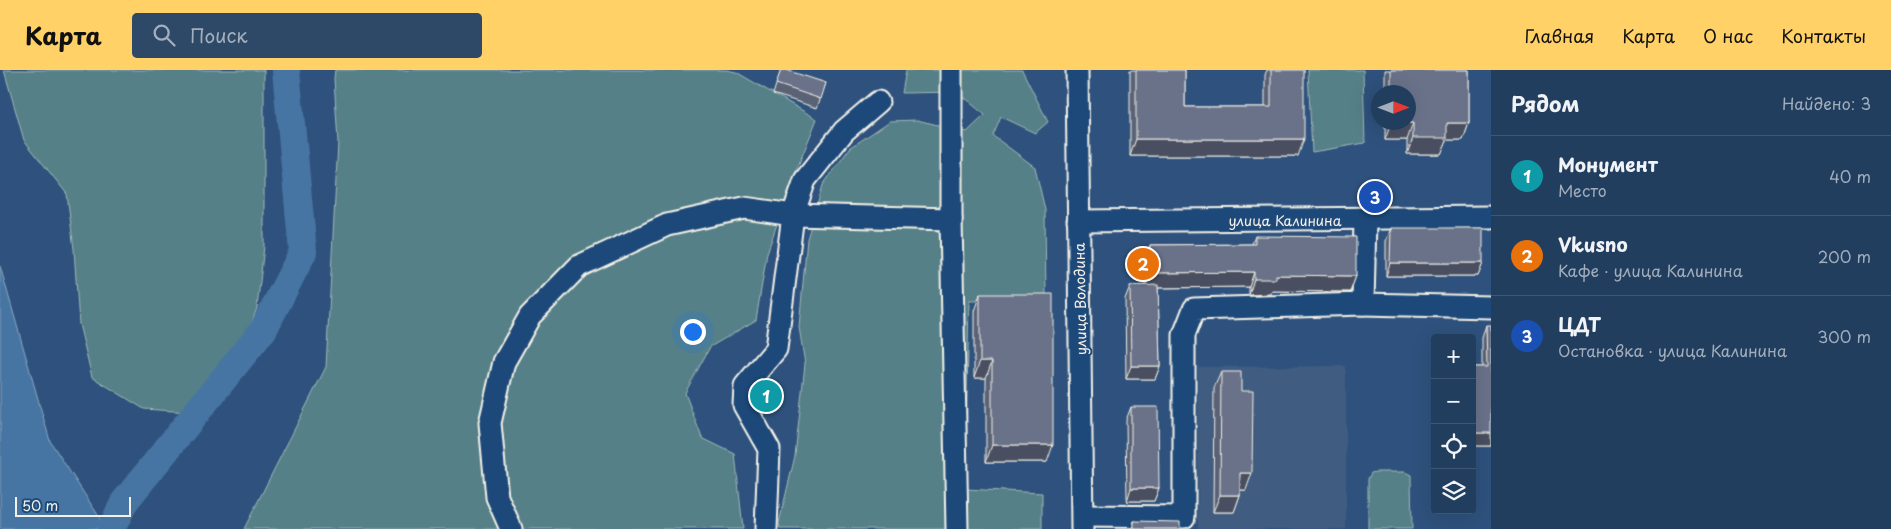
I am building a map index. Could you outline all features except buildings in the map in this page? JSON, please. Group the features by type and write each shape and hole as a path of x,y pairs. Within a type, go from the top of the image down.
{"street":[{"path":"951,70 951,219 957,529"},
{"name":"улица Володина","path":"1077,70 1082,522"},
{"path":"766,529 769,449 744,405 745,386 776,349 793,215 805,180 844,130 878,102"},
{"path":"511,529 497,497 490,423 504,362 530,316 579,266 667,225 744,208 793,215 951,219"},
{"name":"улица Калинина","path":"1078,221 1491,217"},
{"path":"1363,304 1365,219"},
{"path":"1082,522 1184,523 1184,335 1194,309 1363,304 1491,307"}],"shaded area":[{"path":"0,266 50,441 100,518 102,529 0,529"},
{"path":"1346,366 1346,529 1198,529 1198,367"}],"green space":[{"path":"4,70 264,70 264,246 257,308 234,371 204,413 144,409 92,377 79,324 74,249 67,194 24,140"},
{"path":"335,70 726,70 736,72 817,119 790,186 767,253 756,320 710,347 685,393 702,438 735,454 743,529 244,529 326,367 338,142"},
{"path":"906,70 1022,70 1048,122 1035,133 1001,117 993,136 1035,167 1045,210 1046,300 969,301 965,489 1042,493 1042,529 780,529 779,523 795,456 805,364 799,327 807,239 823,185 850,148 890,121 917,120 967,132 985,115 957,92 902,93"},
{"path":"1308,70 1363,70 1365,143 1312,152"},
{"path":"1405,472 1411,475 1412,529 1368,529 1368,479 1371,473"}],"waterway":[{"path":"111,529 125,501 263,330 303,252 286,70"}],"place":[{"name":"ЦДТ","path":"1375,197"},
{"name":"Vkusno","path":"1143,264"},
{"name":"Монумент","path":"766,396"}]}
